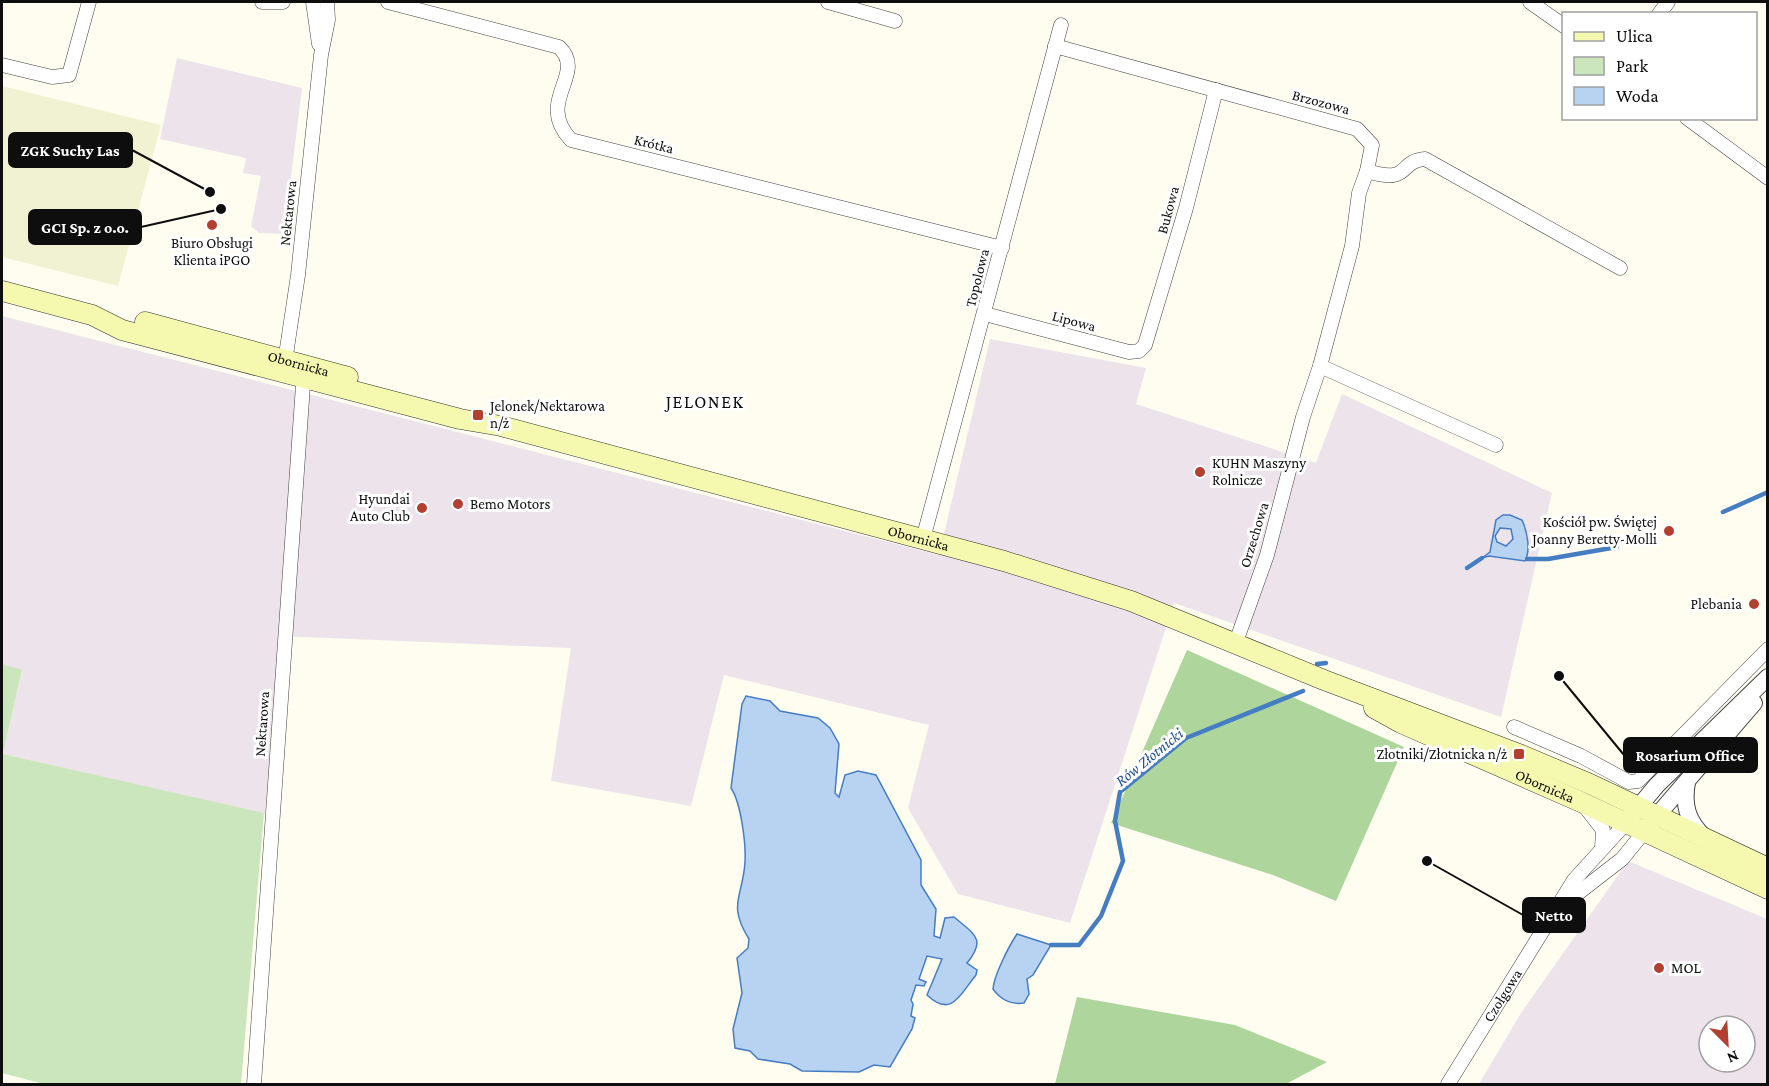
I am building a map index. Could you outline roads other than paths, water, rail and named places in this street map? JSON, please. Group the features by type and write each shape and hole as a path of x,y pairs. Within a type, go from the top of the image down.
{"main road":[{"name":"Obornicka","path":"2,291 92,315 122,330 304,372 460,419 501,426 923,539 1100,590 1236,642 1324,681 1500,747 1656,816"},
{"name":"Obornicka","path":"1324,681 1401,723 1581,802 1767,889"},
{"path":"1656,816 1767,868"}],"street":[{"path":"2,65 52,77 69,75 88,2"},
{"path":"262,2 284,2"},
{"name":"Nektarowa","path":"314,2 321,55"},
{"name":"Nektarowa","path":"285,367 298,274 321,55 328,20 327,2"},
{"name":"Krótka","path":"388,2 559,47 566,54 569,64 556,112 560,128 571,140 1002,248"},
{"path":"828,2 895,21"},
{"path":"1530,2 1562,25"},
{"name":"Topolowa","path":"923,539 1061,24"},
{"name":"Brzozowa","path":"1055,46 1357,129 1371,145 1367,171"},
{"name":"Bukowa","path":"1149,338 1216,90"},
{"path":"1690,120 1767,178"},
{"path":"1367,171 1385,176 1397,176 1415,160 1425,159 1620,268"},
{"name":"Orzechowa","path":"1236,642 1267,555 1320,366 1352,246 1359,193 1367,171"},
{"name":"Lipowa","path":"985,314 1130,352 1140,351 1149,338"},
{"path":"1320,366 1496,445"},
{"name":"Nektarowa","path":"254,1084 304,372"},
{"path":"1514,727 1581,756 1629,782 1638,781 1767,649"},
{"path":"1625,824 1638,807 1767,681 1752,665"},
{"name":"Czołgowa","path":"1557,909 1613,867 1687,782 1767,681"},
{"path":"1687,782 1684,799 1690,821 1707,839"},
{"path":"1581,802 1603,830 1602,849"},
{"name":"Czołgowa","path":"1448,1084 1574,880 1625,824"}],"water":[{"path":"1503,515 1510,515 1522,520 1528,540 1525,561 1489,556 1482,558 1490,552 1496,520","holes":["1500,528 1511,529 1513,539 1506,546 1497,542 1495,536"]},
{"path":"746,696 770,701 780,711 818,718 830,728 839,744 835,793 839,797 845,775 858,771 876,775 921,860 921,885 936,909 934,936 940,938 945,918 954,917 976,937 976,948 967,963 977,970 976,975 960,996 950,1004 943,1005 927,995 942,959 927,956 919,979 926,982 924,986 916,985 911,1000 913,1004 911,1016 915,1018 912,1029 890,1067 874,1065 859,1072 802,1071 790,1064 758,1059 750,1051 735,1048 733,1029 742,993 737,958 748,948 749,939 739,917 738,900 744,874 745,845 740,813 731,788 742,704"},
{"path":"1017,934 1051,945 1033,975 1027,979 1029,994 1024,1003 1006,1000 993,989 999,969"}],"waterway":[{"name":"Rów Złotnicki","path":"1723,512 1768,492"},
{"name":"Rów Złotnicki","path":"1527,559 1548,559 1617,547"},
{"name":"Rów Złotnicki","path":"1467,568 1482,558"},
{"name":"Rów Złotnicki","path":"1317,664 1326,663"},
{"name":"Rów Złotnicki","path":"1051,945 1079,945 1101,916 1123,861 1115,821 1120,792 1186,738 1303,691"}],"place":[{"name":"ZGK Suchy Las","path":"210,192"},
{"name":"GCI Sp. z o.o.","path":"221,209"},
{"name":"Biuro Obsługi Klienta iPGO","path":"212,225"},
{"name":"Jelonek/Nektarowa n/ż","path":"478,415"},
{"name":"KUHN Maszyny Rolnicze","path":"1200,472"},
{"name":"Bemo Motors","path":"458,504"},
{"name":"Hyundai Auto Club","path":"422,508"},
{"name":"Kościół pw. Świętej Joanny Beretty-Molli","path":"1669,531"},
{"name":"Plebania","path":"1754,604"},
{"name":"Rosarium Office","path":"1559,676"},
{"name":"Złotniki/Złotnicka n/ż","path":"1519,754"},
{"name":"Netto","path":"1427,861"},
{"name":"MOL","path":"1659,968"}],"district":[{"name":"JELONEK","path":"705,402"}]}
